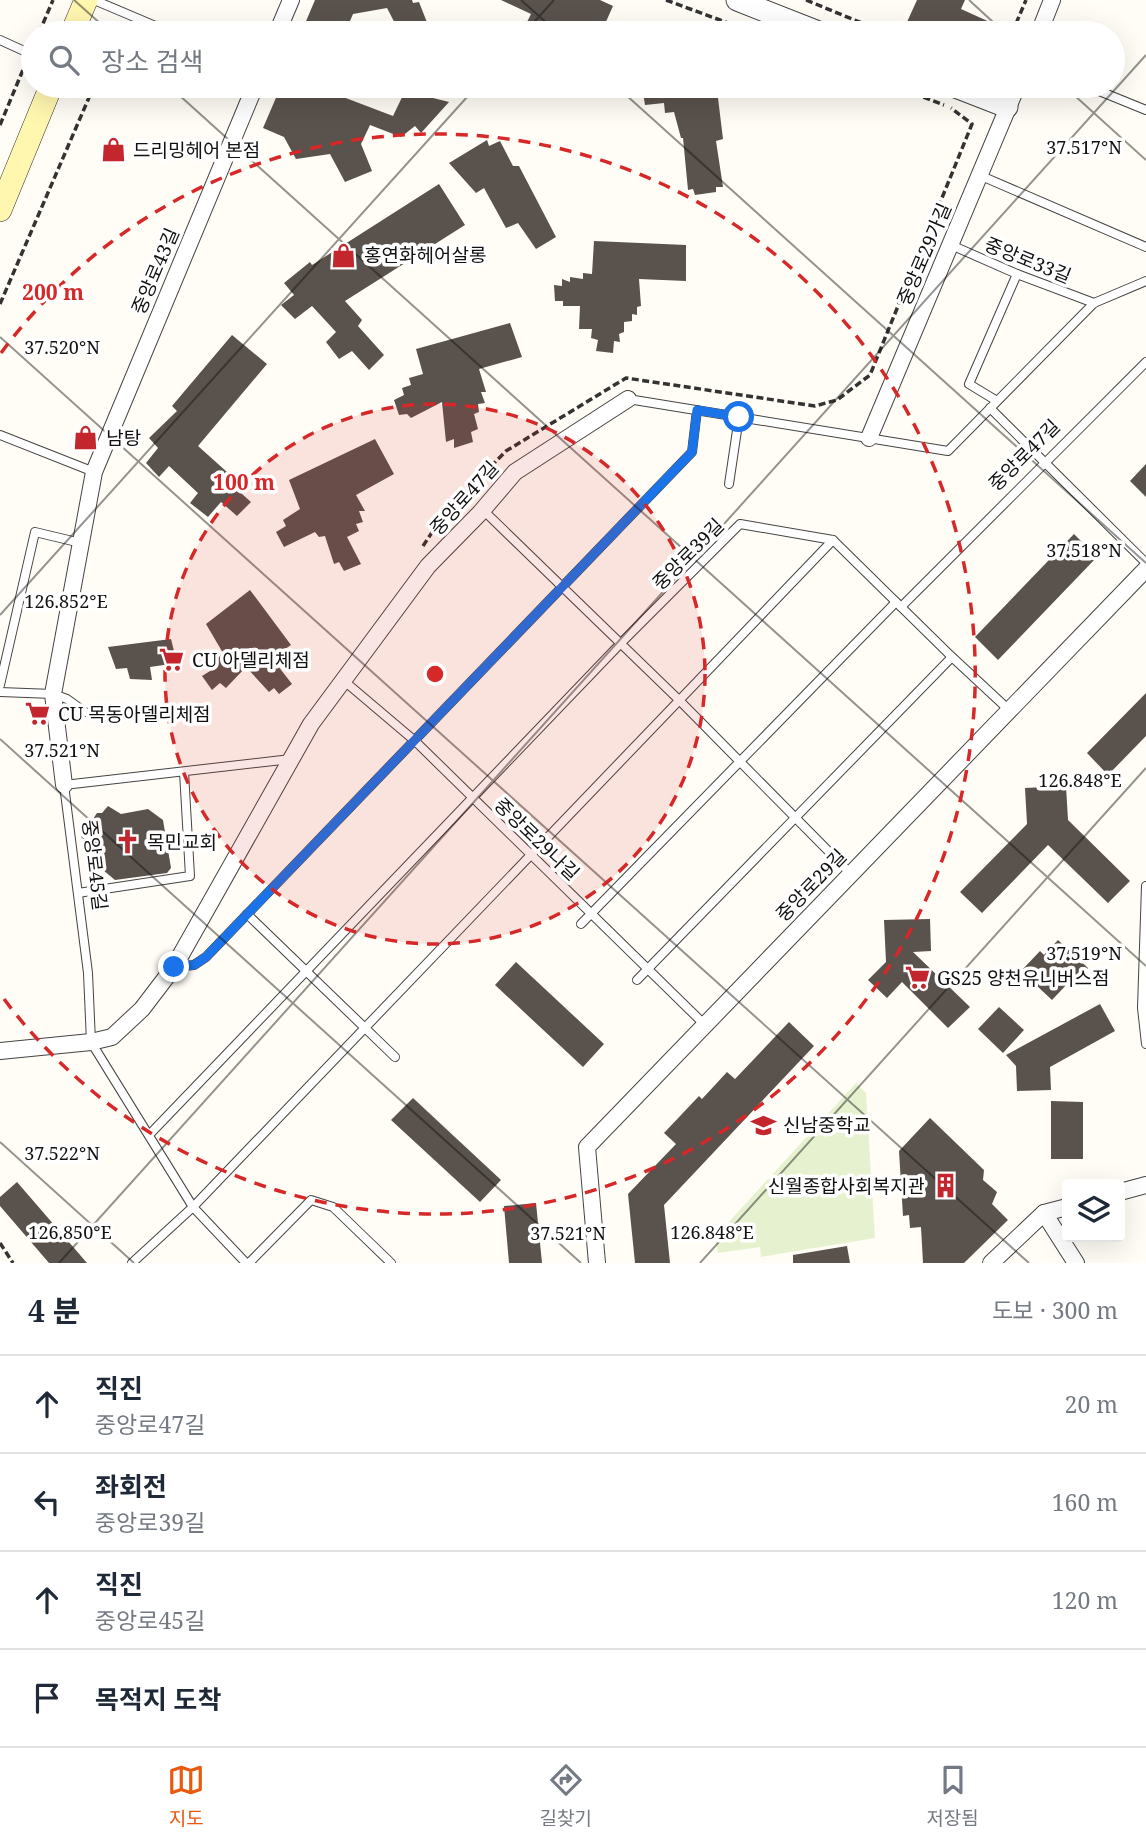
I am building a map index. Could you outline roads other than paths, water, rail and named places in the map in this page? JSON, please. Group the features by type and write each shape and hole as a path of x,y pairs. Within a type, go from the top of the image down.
{"main road":[{"path":"77,21 86,0"},
{"path":"0,210 46,98"}],"street":[{"path":"282,21 290,0"},
{"path":"737,0 790,21"},
{"path":"1044,21 1052,0"},
{"name":"중앙로43길","path":"94,472 250,98"},
{"path":"984,98 1007,107"},
{"name":"중앙로29가길","path":"869,438 1011,98"},
{"name":"중앙로47길","path":"291,759 311,724 428,566 483,510 515,472 628,399"},
{"name":"중앙로45길","path":"64,785 53,694 94,472"},
{"name":"중앙로29길","path":"597,1263 587,1147 1146,569"},
{"path":"0,1051 91,1042 112,1037 142,1009 174,967 291,759"},
{"path":"1125,1191 1146,1185"},
{"path":"990,1263 1044,1213 1062,1208"},
{"path":"1044,1213 1076,1263"}],"lane":[{"path":"94,0 144,21"},
{"path":"0,40 21,49"},
{"path":"1116,98 1146,110"},
{"path":"979,175 1146,247"},
{"name":"중앙로33길","path":"951,245 1094,303"},
{"path":"1017,274 969,384 994,405 1046,463 1146,563"},
{"name":"중앙로47길","path":"628,399 948,450 1094,303 1146,281"},
{"name":"중앙로47길","path":"899,605 1146,362"},
{"path":"174,967 194,965 206,957 692,452 697,410"},
{"path":"729,484 739,417"},
{"path":"0,435 94,472"},
{"path":"483,510 679,700 851,874"},
{"name":"중앙로39길","path":"473,798 621,643 740,524 833,540"},
{"path":"0,685 35,532 81,543"},
{"path":"132,1263 193,1207 833,540 1009,710"},
{"path":"581,924 899,605"},
{"path":"637,980 952,657"},
{"name":"중앙로29나길","path":"343,680 415,741 705,1025"},
{"path":"0,692 53,694 67,699 85,712"},
{"path":"64,785 291,759"},
{"path":"78,893 190,876 184,772"},
{"name":"중앙로45길","path":"64,785 88,973 91,1042 193,1207 248,1263 311,1200 332,1207 391,1263"},
{"path":"149,1135 473,798"},
{"path":"1146,886 1142,1008 1146,1044"},
{"path":"247,914 395,1056"}],"place":[{"name":"드리밍헤어 본점","path":"113,150"},
{"name":"홍연화헤어살롱","path":"344,255"},
{"name":"남탕","path":"86,438"},
{"name":"CU 아델리체점","path":"172,660"},
{"name":"CU 목동아델리체점","path":"38,714"},
{"name":"목민교회","path":"127,842"},
{"name":"GS25 양천유니버스점","path":"917,978"},
{"name":"신남중학교","path":"763,1125"},
{"name":"신월종합사회복지관","path":"945,1186"}]}
